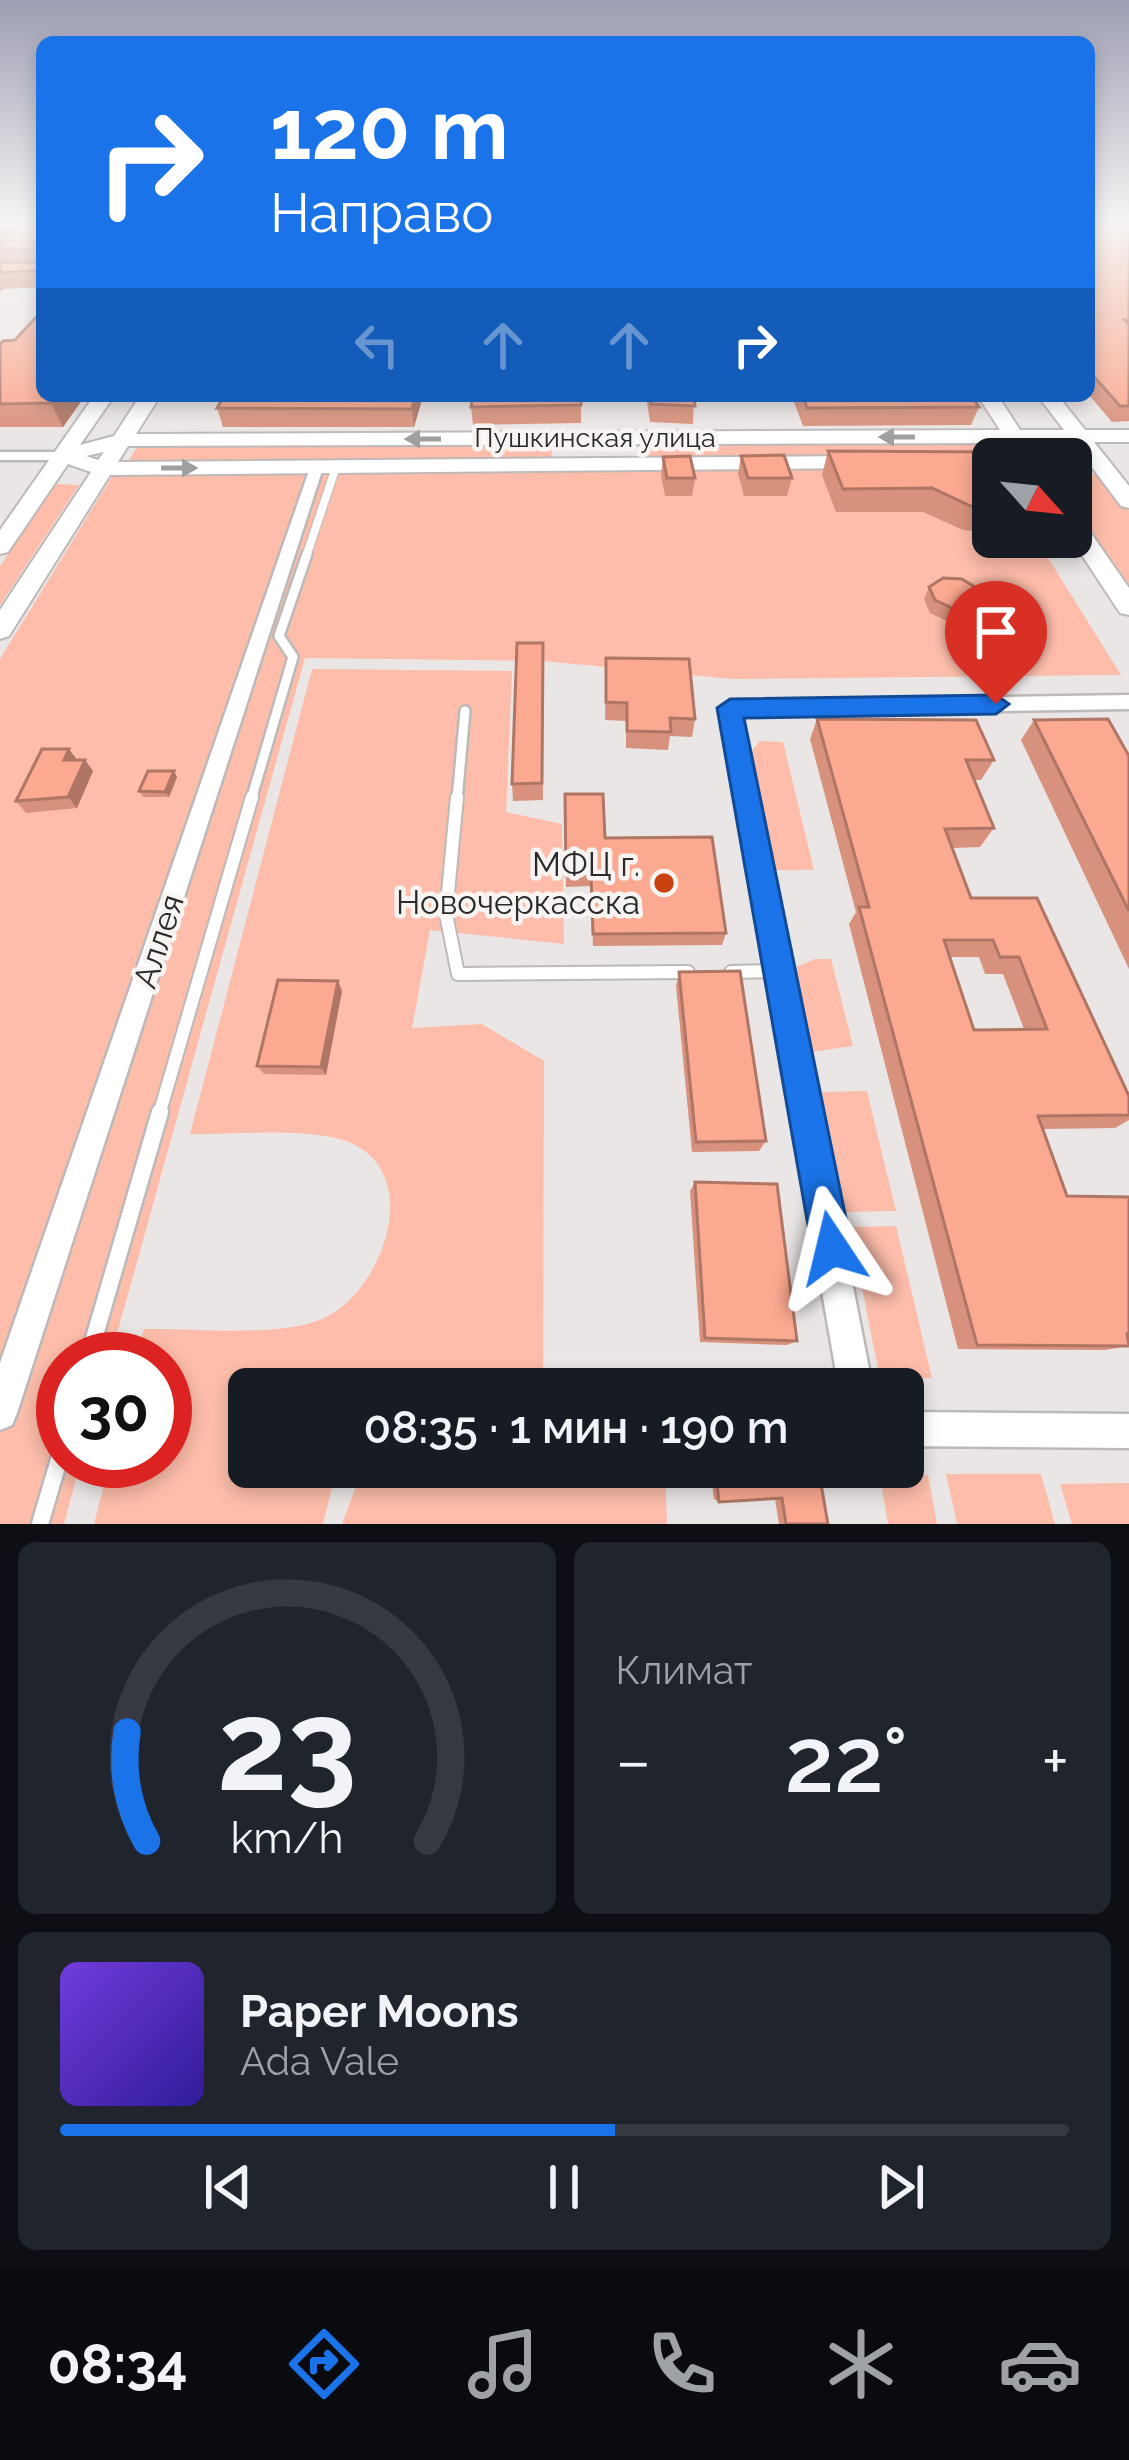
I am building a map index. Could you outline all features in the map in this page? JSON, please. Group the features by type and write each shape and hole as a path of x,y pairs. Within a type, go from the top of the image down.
{"street":[{"path":"0,547 100,402"},
{"path":"0,630 146,402"},
{"path":"992,402 1014,436"},
{"path":"1052,402 1129,502"},
{"name":"Пушкинская улица","path":"0,456 64,456 124,440 1129,436"},
{"name":"Пушкинская улица","path":"64,456 104,469 899,462"},
{"path":"1092,459 1129,459"},
{"name":"Аллея","path":"0,1413 326,467"},
{"path":"1092,552 1129,607"},
{"path":"852,1368 730,708 1129,702"},
{"path":"924,1429 1129,1431"}],"lane":[{"path":"96,1332 292,657 279,636 326,467"},
{"path":"465,711 446,914 458,974 782,971"},
{"path":"40,1524 51,1488"}],"shaded area":[{"path":"972,441 972,456 645,459 642,442"},
{"path":"551,443 552,459 127,463 139,444"},
{"path":"972,469 972,558 1048,558 1121,675 732,679 543,661 305,658 118,1332 36,1332 36,1488 74,1488 64,1524 0,1524 0,659 113,475"},
{"path":"1092,474 1101,474 1129,511 1129,596 1092,542"},
{"path":"56,484 79,485 0,605 0,566"},
{"path":"312,669 512,671 506,812 562,824 564,944 430,930 412,1028 482,1024 544,1061 543,1368 228,1368 228,1488 332,1488 323,1524 94,1524 103,1488 192,1488 192,1332 144,1329 255,1330 317,1321 339,1309 359,1289 386,1238 387,1183 375,1161 353,1144 296,1133 190,1134"},
{"path":"760,741 783,742 814,870 775,870 750,753"},
{"path":"815,959 831,959 853,1046 810,1052 794,968"},
{"path":"867,1091 896,1211 846,1212 822,1092"},
{"path":"896,1226 932,1378 924,1378 924,1368 878,1368 850,1227"},
{"path":"946,1474 1041,1474 1055,1524 957,1524"},
{"path":"924,1475 928,1475 937,1524 888,1524 882,1488 924,1488"},
{"path":"1129,1483 1129,1524 1072,1524 1060,1484"},
{"path":"355,1488 666,1488 667,1524 342,1524"}],"building":[{"path":"1095,297 1129,297 1129,320 1125,320 1129,324 1129,406 1120,406 1095,378"},
{"path":"36,317 36,402 51,403 0,404 0,344 15,340"},
{"path":"220,402 414,402 412,409 217,408"},
{"path":"472,402 581,402 581,405 471,407"},
{"path":"695,402 695,406 651,404"},
{"path":"805,402 976,402 979,407 807,408"},
{"path":"828,451 972,452 972,507 932,488 843,489"},
{"path":"784,455 792,478 748,478 741,456"},
{"path":"690,456 695,478 667,478 663,457"},
{"path":"943,578 962,579 978,589 981,601 975,610 954,609 935,600 929,587"},
{"path":"517,643 543,643 542,783 512,784"},
{"path":"606,658 689,659 695,719 670,718 671,732 627,731 627,703 606,702"},
{"path":"817,719 976,720 994,760 966,760 994,828 945,829 971,898 1037,898 1129,1096 1129,1115 1038,1116 1067,1196 1129,1197 1129,1346 977,1345 859,907 869,907","holes":["944,940 993,940 1000,957 1019,957 1047,1029 974,1030"]},
{"path":"1108,719 1129,756 1129,911 1034,720"},
{"path":"42,749 69,749 64,760 85,760 68,797 16,801"},
{"path":"148,771 174,771 165,792 139,791"},
{"path":"565,794 603,794 605,838 712,837 726,933 593,934 591,874 566,875"},
{"path":"740,971 766,1141 696,1142 679,972"},
{"path":"278,980 338,981 321,1067 257,1066"},
{"path":"695,1182 777,1184 797,1341 705,1338"},
{"path":"717,1488 822,1488 828,1524 786,1524 782,1498 719,1502"}],"place":[{"name":"МФЦ г. Новочеркасска","path":"664,883"}],"route":[{"path":"832,1248 730,708 996,704"}]}
